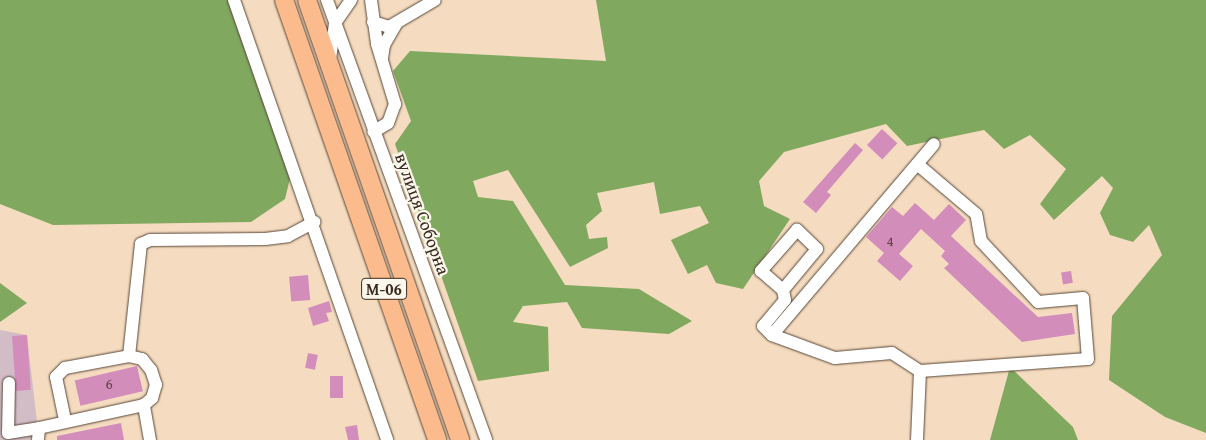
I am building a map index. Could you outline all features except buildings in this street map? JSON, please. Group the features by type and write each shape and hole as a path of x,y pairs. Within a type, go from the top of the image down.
{"highway":[{"name":"М-06","path":"284,0 437,440"},
{"name":"М-06","path":"307,0 460,440"}],"street":[{"path":"234,0 314,222 387,440"},
{"name":"вулиця Соборна","path":"327,0 373,132 486,440"},
{"path":"330,66 335,23 351,0"},
{"path":"382,60 384,45 396,24 414,10 435,0"},
{"path":"368,3 395,104 388,123 373,132"},
{"path":"373,22 382,26 396,24"},
{"path":"772,335 934,144"},
{"path":"783,290 817,249 797,230 761,271 783,290 785,300 762,326 772,335 835,358 892,353 920,371 1088,359 1082,298 1038,302 981,241 976,214 917,164"},
{"path":"129,356 141,244 150,240 265,239 288,236 314,222"},
{"path":"9,383 8,433 39,434 65,420 144,405 152,398 156,385 151,370 142,359 129,356 66,368 56,377 65,420"},
{"path":"917,440 920,371"},
{"path":"144,405 150,440"}],"shaded area":[{"path":"0,330 27,335 37,422 30,440 0,440"}],"green space":[{"path":"0,0 231,0 293,166 285,199 251,222 53,225 0,204"},
{"path":"596,0 1206,0 1206,433 1165,417 1109,380 1112,316 1162,255 1149,225 1133,242 1110,235 1100,213 1113,188 1102,176 1054,220 1040,204 1066,169 1030,135 1004,149 984,130 907,146 886,124 784,152 759,181 764,206 790,219 743,289 716,283 707,265 688,274 671,240 709,223 700,206 660,214 654,182 597,193 602,211 586,225 589,239 607,237 608,248 570,267 508,170 473,181 478,197 513,201 565,285 639,289 692,321 669,334 582,328 567,302 523,306 513,322 548,327 549,371 478,381 395,144 411,121 393,71 410,51 606,61"},
{"path":"0,283 27,303 0,322"},
{"path":"1010,367 1073,427 1078,440 990,440"}]}
